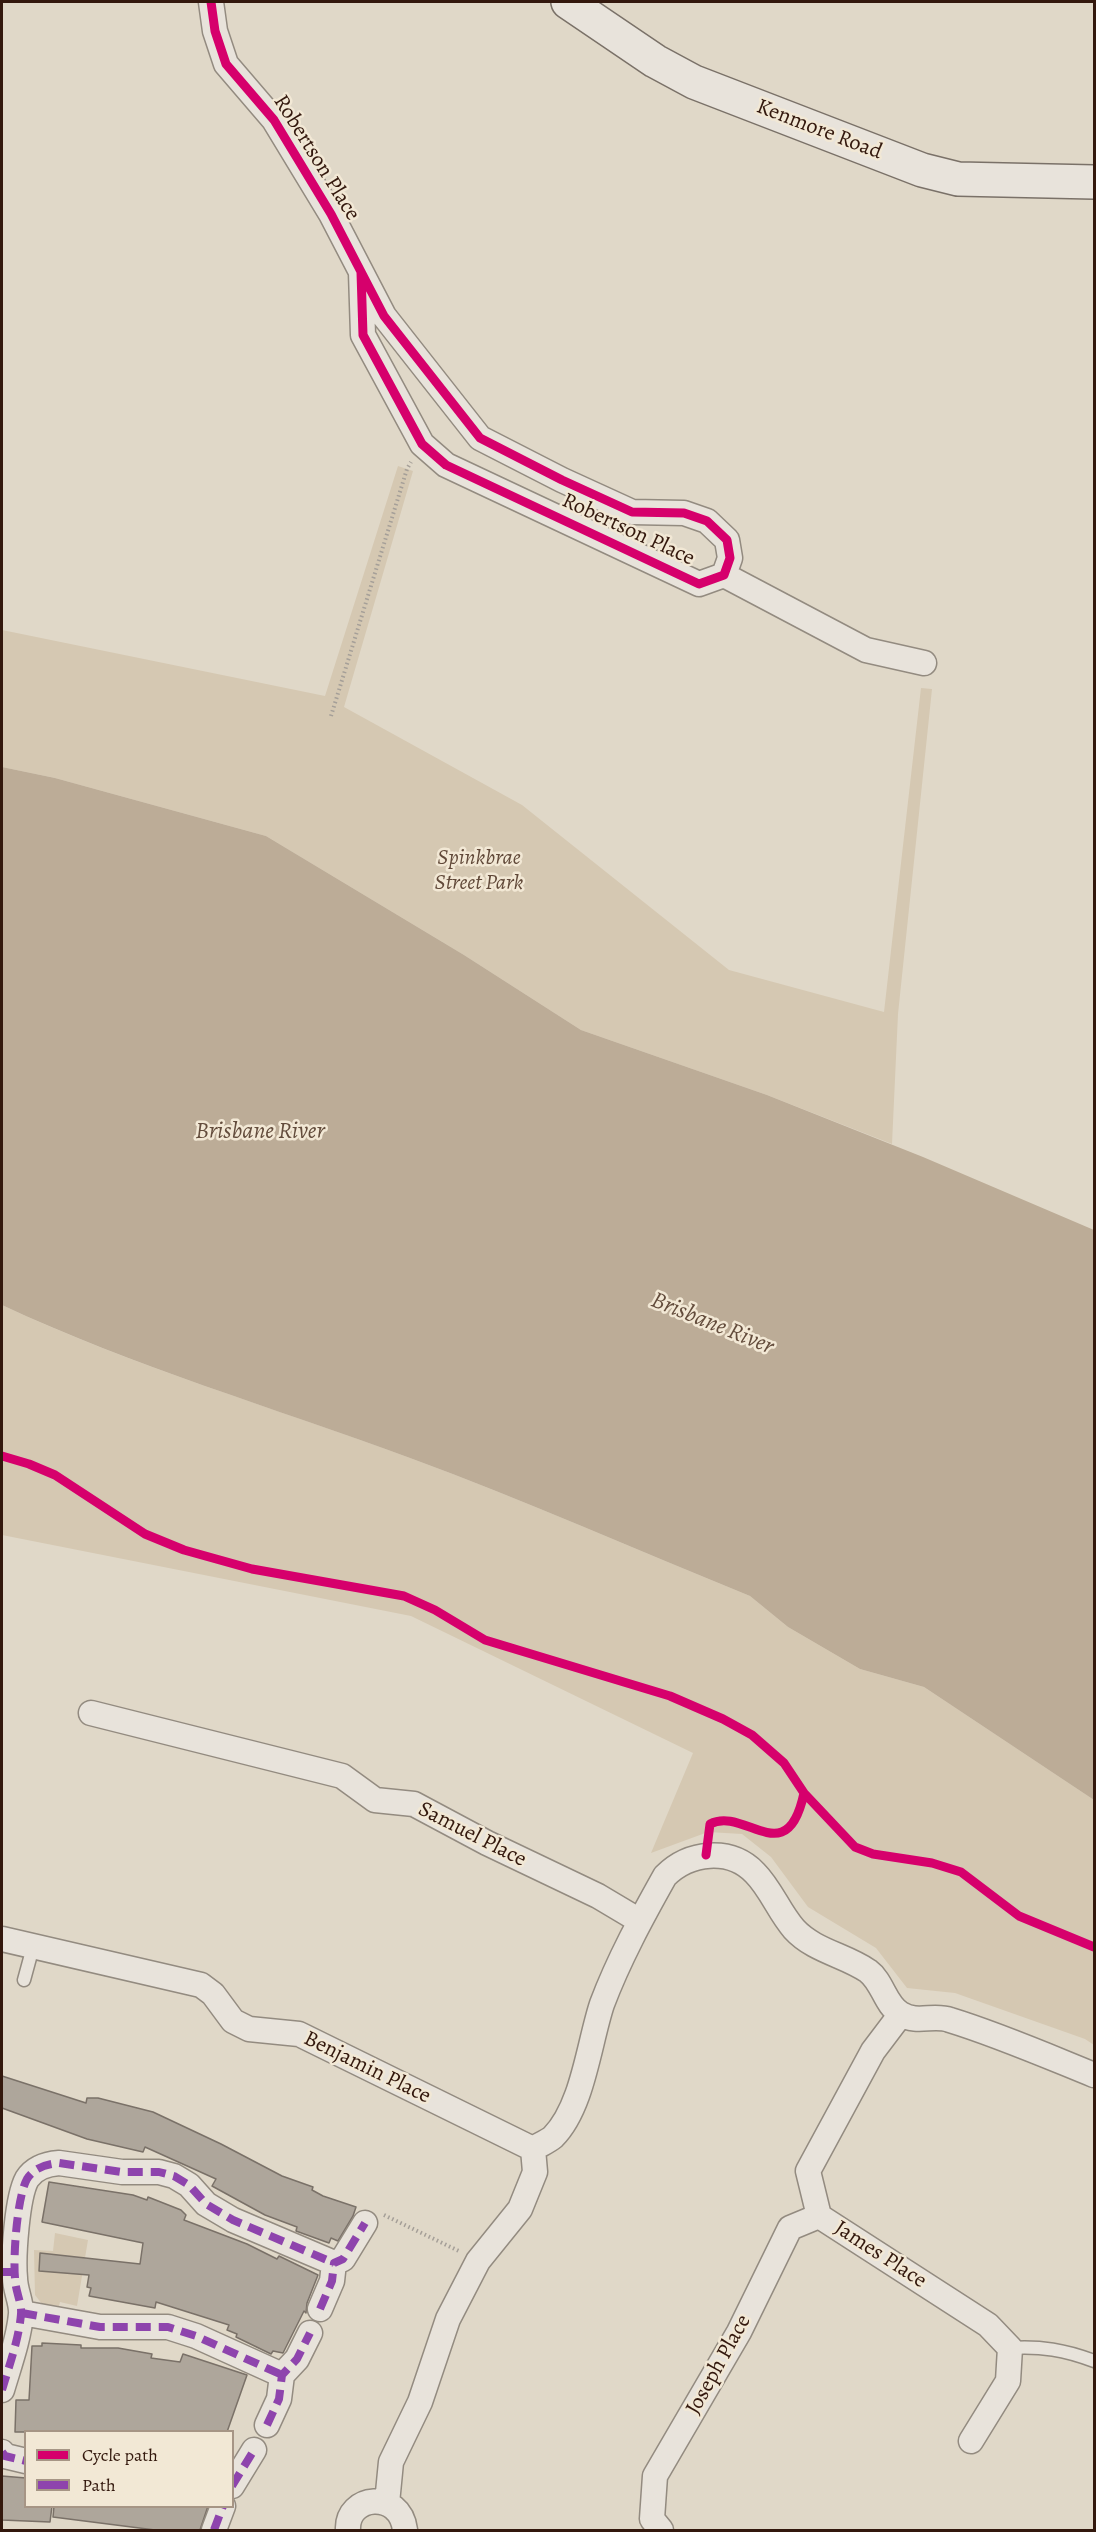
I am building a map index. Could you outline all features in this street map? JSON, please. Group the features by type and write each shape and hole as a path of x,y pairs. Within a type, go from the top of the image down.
{"street":[{"name":"Robertson Place","path":"211,2 214,31 226,64 274,120 331,214 384,316 480,438 562,480 632,512 684,513 707,521 727,540 730,558 724,575 699,584 483,485 446,465 422,444 363,335 361,272"},
{"name":"Kenmore Road","path":"568,2 655,61 694,82 922,171 958,178 1095,182"},
{"path":"724,575 866,650 924,663"},
{"name":"Samuel Place","path":"91,1713 342,1776 375,1800 414,1804 487,1843 598,1896 640,1921"},
{"path":"387,2503 391,2462 420,2402 448,2319 478,2260 520,2209 535,2172 533,2149 552,2137 567,2117 588,2062 602,2005 640,1921 665,1876 674,1867 706,1855 733,1859 754,1871 794,1929 818,1947 852,1961 870,1973 892,2006 901,2014 916,2020 947,2018 1095,2074"},
{"name":"Benjamin Place","path":"2,1939 201,1985 213,1994 233,2021 249,2029 299,2034 533,2149"},
{"name":"James Place","path":"901,2014 873,2051 808,2171 819,2216 988,2325 1010,2348"},
{"path":"2,2390 22,2313 8,2272 8,2247 26,2180 39,2168 58,2163 122,2172 159,2172 174,2176 189,2185 206,2204 233,2220 334,2263 343,2259 348,2253 365,2223"},
{"name":"Joseph Place","path":"661,2530 652,2519 655,2476 739,2332 790,2228 819,2216"},
{"path":"320,2309 332,2281 334,2263"},
{"path":"22,2313 100,2327 168,2327 196,2336 282,2375"},
{"path":"267,2425 279,2399 282,2375 297,2359 310,2333"},
{"path":"971,2441 1008,2381 1010,2348"},
{"path":"234,2483 254,2450"},
{"path":"2,2452 5,2456 24,2461"},
{"path":"348,2530 351,2517 359,2507 368,2502 387,2503 402,2517 405,2530"},
{"path":"214,2530 222,2508"}],"lane":[{"path":"24,1980 33,1947"},
{"path":"1010,2348 1035,2346 1063,2350 1095,2361"}],"path":[{"path":"331,716 406,469 422,444"},
{"path":"365,2223 372,2210 478,2260"}],"green space":[{"name":"Spinkbrae Street Park","path":"398,466 413,471 344,707 522,805 729,970 884,1012 921,688 932,689 898,1014 892,1144 767,1095 581,1030 464,955 266,836 55,778 2,767 2,630 325,696"},
{"path":"2,1305 102,1348 453,1474 750,1596 788,1627 860,1669 924,1687 1094,1800 1094,2045 1085,2039 955,1993 907,1988 876,1948 808,1907 771,1857 742,1834 708,1832 651,1853 693,1753 411,1616 2,1535"},
{"path":"55,2233 88,2240 77,2306 60,2302 59,2306 42,2304 35,2295 34,2250 53,2251"}],"water":[{"name":"Brisbane River","path":"2,767 55,778 266,836 464,955 581,1030 767,1095 923,1157 1094,1230 1094,1800 924,1687 860,1669 788,1627 750,1596 453,1474 102,1348 2,1305"}],"building":[{"path":"2,2076 86,2103 87,2098 98,2098 153,2112 282,2176 313,2187 312,2190 323,2196 356,2207 353,2216 338,2241 331,2238 329,2243 296,2231 297,2227 265,2215 212,2186 216,2179 145,2147 143,2152 87,2139 2,2108"},
{"path":"49,2182 133,2195 147,2200 148,2197 181,2210 186,2215 184,2220 247,2244 277,2259 279,2256 318,2275 307,2303 306,2313 304,2311 283,2353 273,2351 271,2354 236,2337 237,2334 227,2330 229,2325 156,2302 155,2308 89,2296 91,2288 87,2287 89,2275 39,2271 40,2253 140,2264 143,2243 42,2222"},
{"path":"42,2343 81,2345 81,2348 118,2348 152,2354 151,2358 180,2362 183,2354 247,2375 228,2430 24,2430 24,2432 15,2432 16,2400 29,2400 32,2346 42,2346"},
{"path":"2,2476 24,2478 24,2508 52,2508 50,2522 2,2520"},
{"path":"54,2508 207,2508 200,2530 155,2530 53,2517"}],"marked path":[{"path":"2,2390 16,2343 21,2314 15,2283 16,2227 27,2179 37,2169 59,2163 122,2172 159,2172 174,2176 189,2185 206,2204 233,2220 334,2263"},
{"path":"320,2309 332,2281 334,2263 343,2259 365,2223"},
{"path":"2,2272 15,2272"},
{"path":"22,2313 100,2327 168,2327 196,2336 282,2375"},
{"path":"267,2425 279,2399 282,2375 297,2359 310,2333"},
{"path":"234,2483 254,2450"},
{"path":"2,2452 5,2456 24,2461"},
{"path":"214,2530 222,2508"}],"cycle path":[{"path":"211,2 215,31 226,64 274,120 331,214 384,316 480,438 562,480 632,512 684,513 707,521 727,540 730,558 724,575 699,584 446,465 422,444 363,335 361,272"},
{"path":"2,1456 55,1475 145,1534 184,1550 252,1569 404,1596 435,1610 485,1640 670,1696 723,1719 752,1735 784,1763 804,1793 855,1847 873,1854 932,1863 961,1872 1019,1916 1094,1947"},
{"path":"706,1855 710,1824 723,1821 776,1833 787,1829 797,1817 804,1793"}]}
